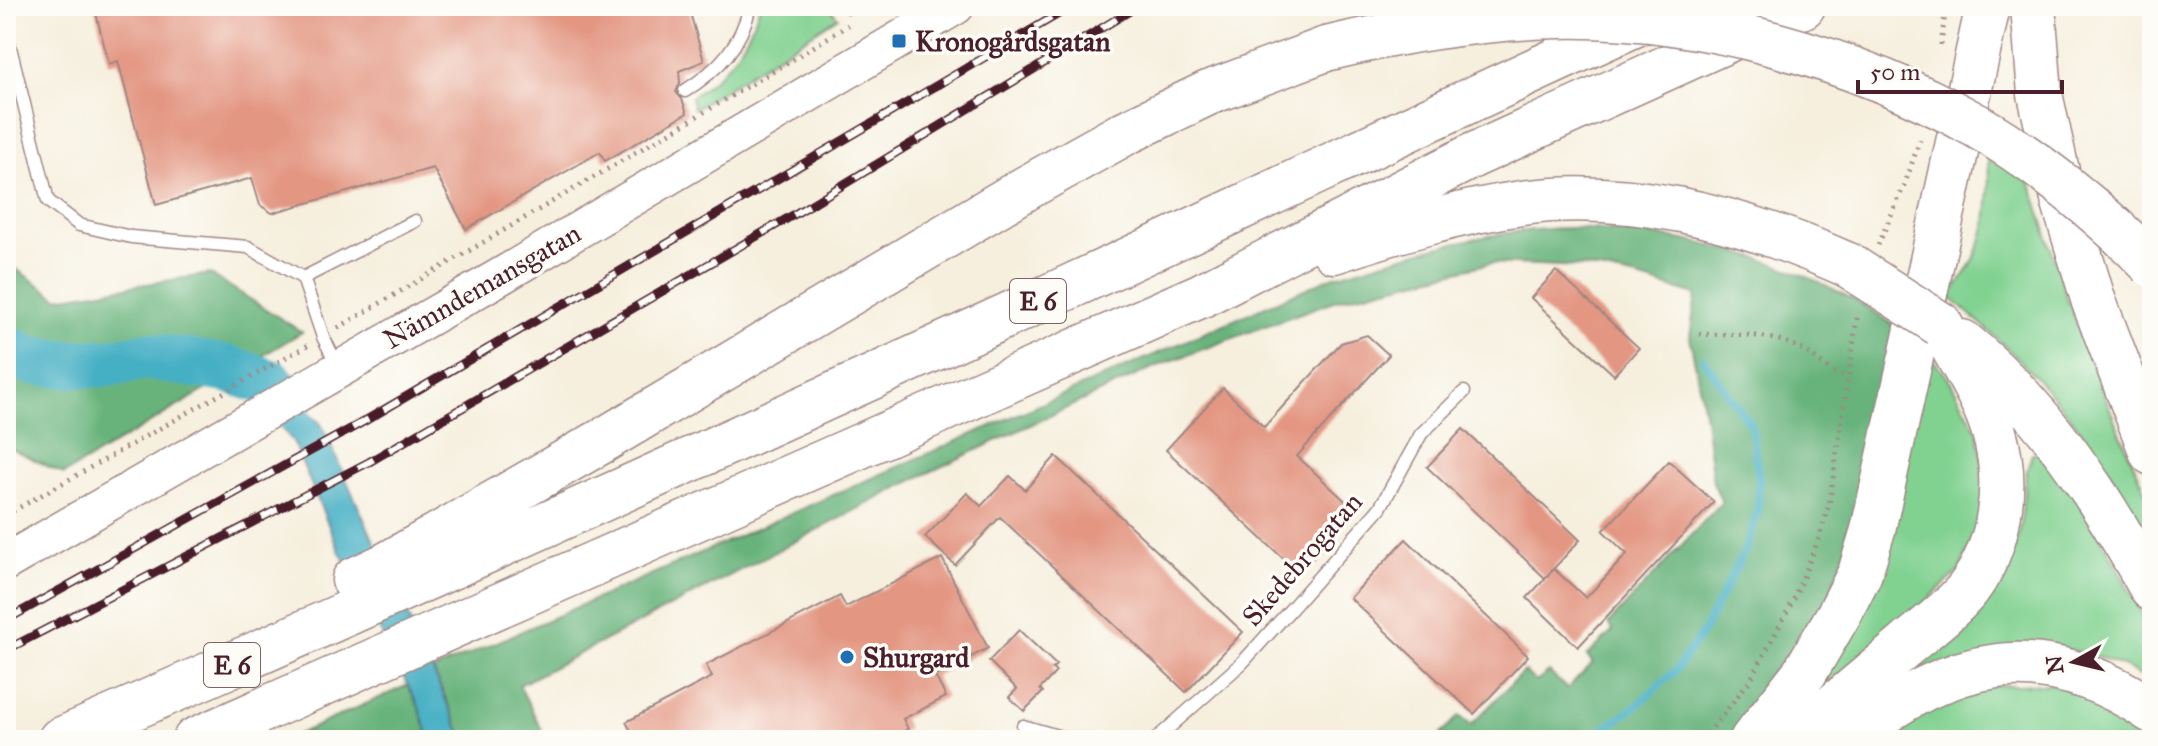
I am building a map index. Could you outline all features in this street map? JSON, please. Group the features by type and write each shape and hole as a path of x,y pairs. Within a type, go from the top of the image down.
{"highway":[{"name":"E 6","path":"60,740 148,702 309,616 390,578 1067,288 1451,107 1677,6"},
{"name":"E 6","path":"195,740 1202,295 1474,155 1803,6"},
{"path":"1752,740 1805,672 1860,573 1873,530 1988,6"},
{"path":"2033,6 2040,94 2064,203 2094,302 2152,453"},
{"path":"390,578 602,441 1028,187 1111,141 1208,93 1326,49 1409,30 1480,20 1562,16 1640,20 1697,28 1793,50 1858,71 1922,97 1979,127 2097,212 2152,265"},
{"path":"1202,295 1428,222 1512,205 1568,200 1646,205 1725,218 1763,230 1861,274 1940,324 1978,371 2048,429 2123,538 2152,589"},
{"path":"1793,740 1969,588 1995,530 2002,482 1995,435 1978,371"},
{"path":"1849,740 1913,693 1949,676 1992,667 2034,664 2079,672 2122,690 2152,711"}],"street":[{"name":"Nämndemansgatan","path":"6,562 235,431 956,6"}],"lane":[{"path":"685,91 727,59 745,28 750,6"},
{"path":"6,31 48,201 79,225 131,237 248,247 303,278 323,337 340,369"},
{"path":"303,278 415,221"},
{"name":"Skedebrogatan","path":"1155,740 1242,663 1301,597 1380,508 1421,434 1464,392"},
{"path":"1023,726 1071,740"}],"path":[{"path":"860,17 878,6"},
{"path":"1941,49 1946,6"},
{"path":"6,515 436,272 850,24"},
{"path":"1703,740 1751,679 1794,599 1819,538 1829,505 1861,274 1921,136"},
{"path":"1699,334 1779,340 1800,348 1834,375 1849,377"}],"green space":[{"path":"760,6 827,6 838,17 694,109 691,97 715,79 734,58 749,34"},
{"path":"1988,152 2031,184 2066,296 2152,506 2152,545 2104,461 2063,407 2008,349 1948,296 1972,263 1984,229 1989,192"},
{"path":"1571,228 1637,233 1701,243 1764,260 1845,295 1903,333 1879,460 1818,626 1732,740 1435,740 1459,716 1471,725 1524,671 1536,682 1549,672 1567,689 1593,663 1587,656 1613,631 1608,624 1722,502 1713,482 1690,337 1696,295 1585,267 1491,263 1336,300 1152,368 919,477 519,685 547,740 464,740 433,670 1332,277 1420,251 1479,238"},
{"path":"6,262 58,298 210,274 302,332 64,474 6,446"},
{"path":"1931,358 1948,377 1978,432 1988,504 1959,571 1825,694 1812,686"},
{"path":"2032,453 2039,453 2075,497 2107,548 2152,633 2152,683 2125,667 2088,653 2038,646 1831,740 1813,740 2008,561 2020,530 2026,475"},
{"path":"2056,684 2136,720 2152,735 2152,740 1880,740 1920,710 1978,686"},
{"path":"408,685 430,740 285,740"}],"water":[{"path":"247,354 321,424 464,740 430,740 418,705 339,550 293,441 232,372"}],"building":[{"path":"94,6 688,6 704,61 679,71 680,83 676,92 687,113 605,161 600,152 466,229 433,168 272,213 260,205 252,178 156,205 118,61 109,64"},
{"path":"1556,271 1639,348 1614,375 1531,298"},
{"path":"1367,335 1389,355 1297,456 1356,511 1299,573 1166,450 1223,388 1264,427 1341,343"},
{"path":"1463,429 1580,540 1545,578 1427,467"},
{"path":"1056,456 1243,632 1186,692 1000,517 955,565 925,537 967,493 981,506 1010,476 1025,490"},
{"path":"1669,461 1714,502 1578,647 1527,598 1554,569 1586,598 1627,554 1603,531"},
{"path":"1406,539 1528,656 1474,714 1350,598"},
{"name":"Shurgard","path":"942,558 988,648 935,676 946,697 903,719 908,729 888,740 636,740 626,722 712,677 706,665 840,596 846,607"},
{"path":"1019,630 1056,665 1052,669 1056,672 1040,689 1043,692 1024,711 1009,697 1017,689 989,661"}],"waterway":[{"path":"6,349 32,361 107,363 146,356 227,369 271,383 288,404"},
{"path":"1588,740 1635,707 1675,671 1703,632 1747,546 1758,510 1759,481 1751,425 1703,359"}],"railway":[{"path":"6,620 363,422 1072,6"},
{"path":"6,650 369,462 795,214 1138,6"}],"place":[{"name":"Kronogårdsgatan","path":"899,41"},
{"name":"Shurgard","path":"847,657"}]}
